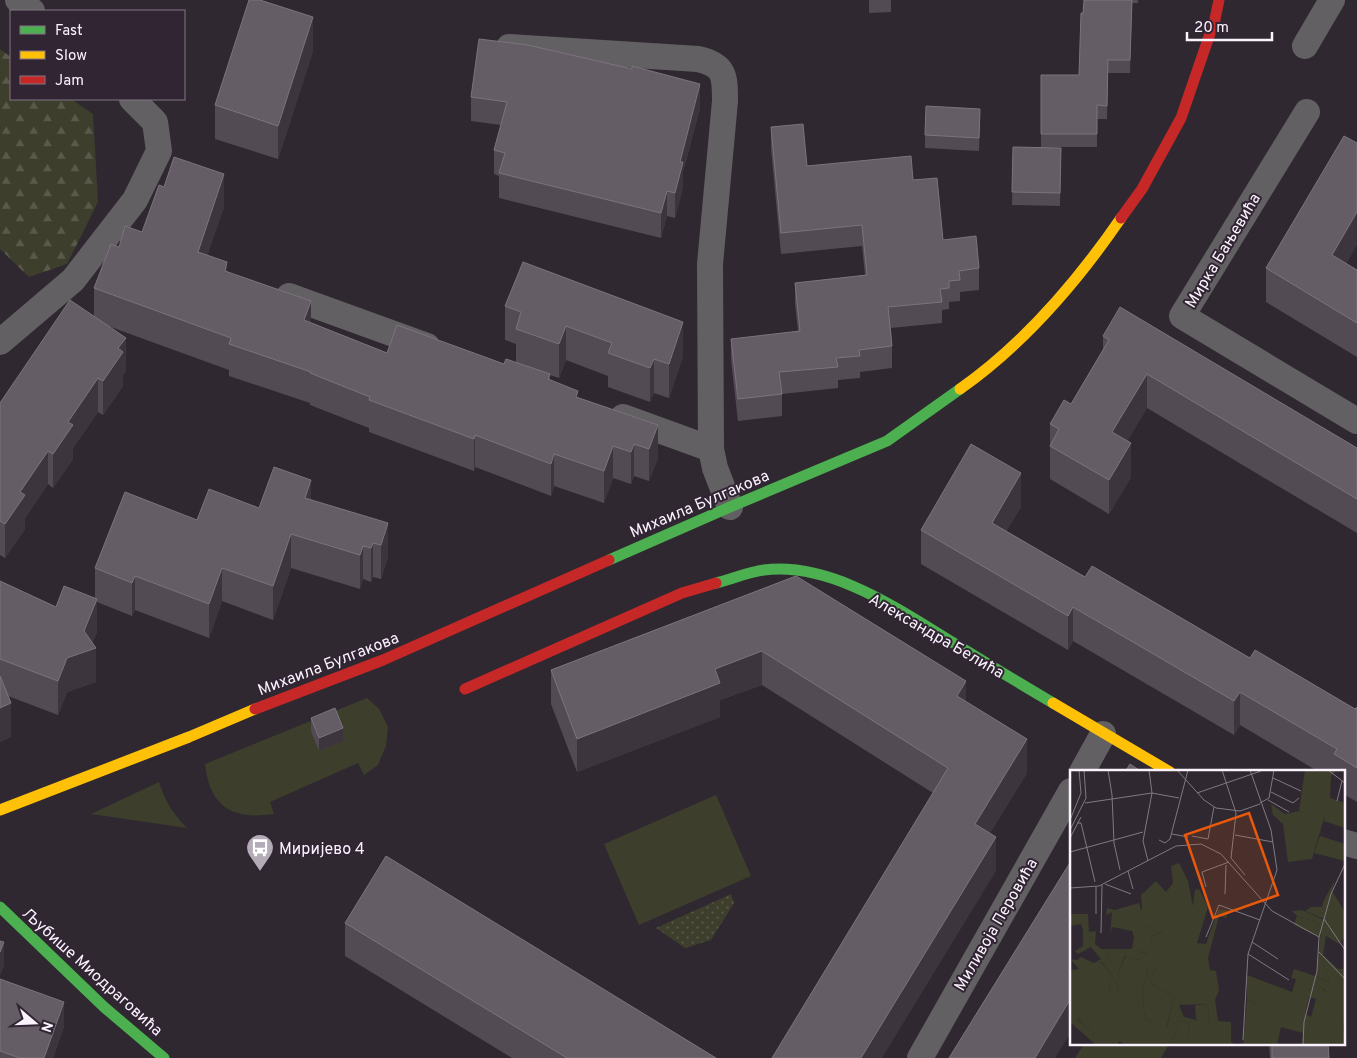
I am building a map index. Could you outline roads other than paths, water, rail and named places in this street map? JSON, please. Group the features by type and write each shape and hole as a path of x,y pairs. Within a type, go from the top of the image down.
{"street":[{"path":"18,0 31,10"},
{"name":"Михаила Булгакова","path":"0,810 189,737 243,713 383,660 730,507 888,441 980,375 1035,325 1102,246 1142,189 1181,118 1220,0"},
{"path":"1305,46 1332,0"},
{"path":"489,45 698,59 711,62 720,69 725,80 725,101 710,264 711,449 715,468 730,507"},
{"path":"0,342 73,280 135,200 159,151 156,122 133,100"},
{"name":"Мирка Бањевића","path":"1307,112 1182,316 1357,420"},
{"path":"288,296 452,355"},
{"path":"600,408 711,449"},
{"name":"Александра Белића","path":"466,688 682,593 715,582 764,570 811,573 837,580 890,604 1103,734 1166,770"},
{"path":"1083,770 1103,734"},
{"name":"Миливоја Перовића","path":"920,1058 1070,793"},
{"path":"1344,842 1357,846"},
{"name":"Љубише Миодраговића","path":"0,906 104,1007 164,1058"}],"place":[{"name":"Миријево 4","path":"260,872"}]}
